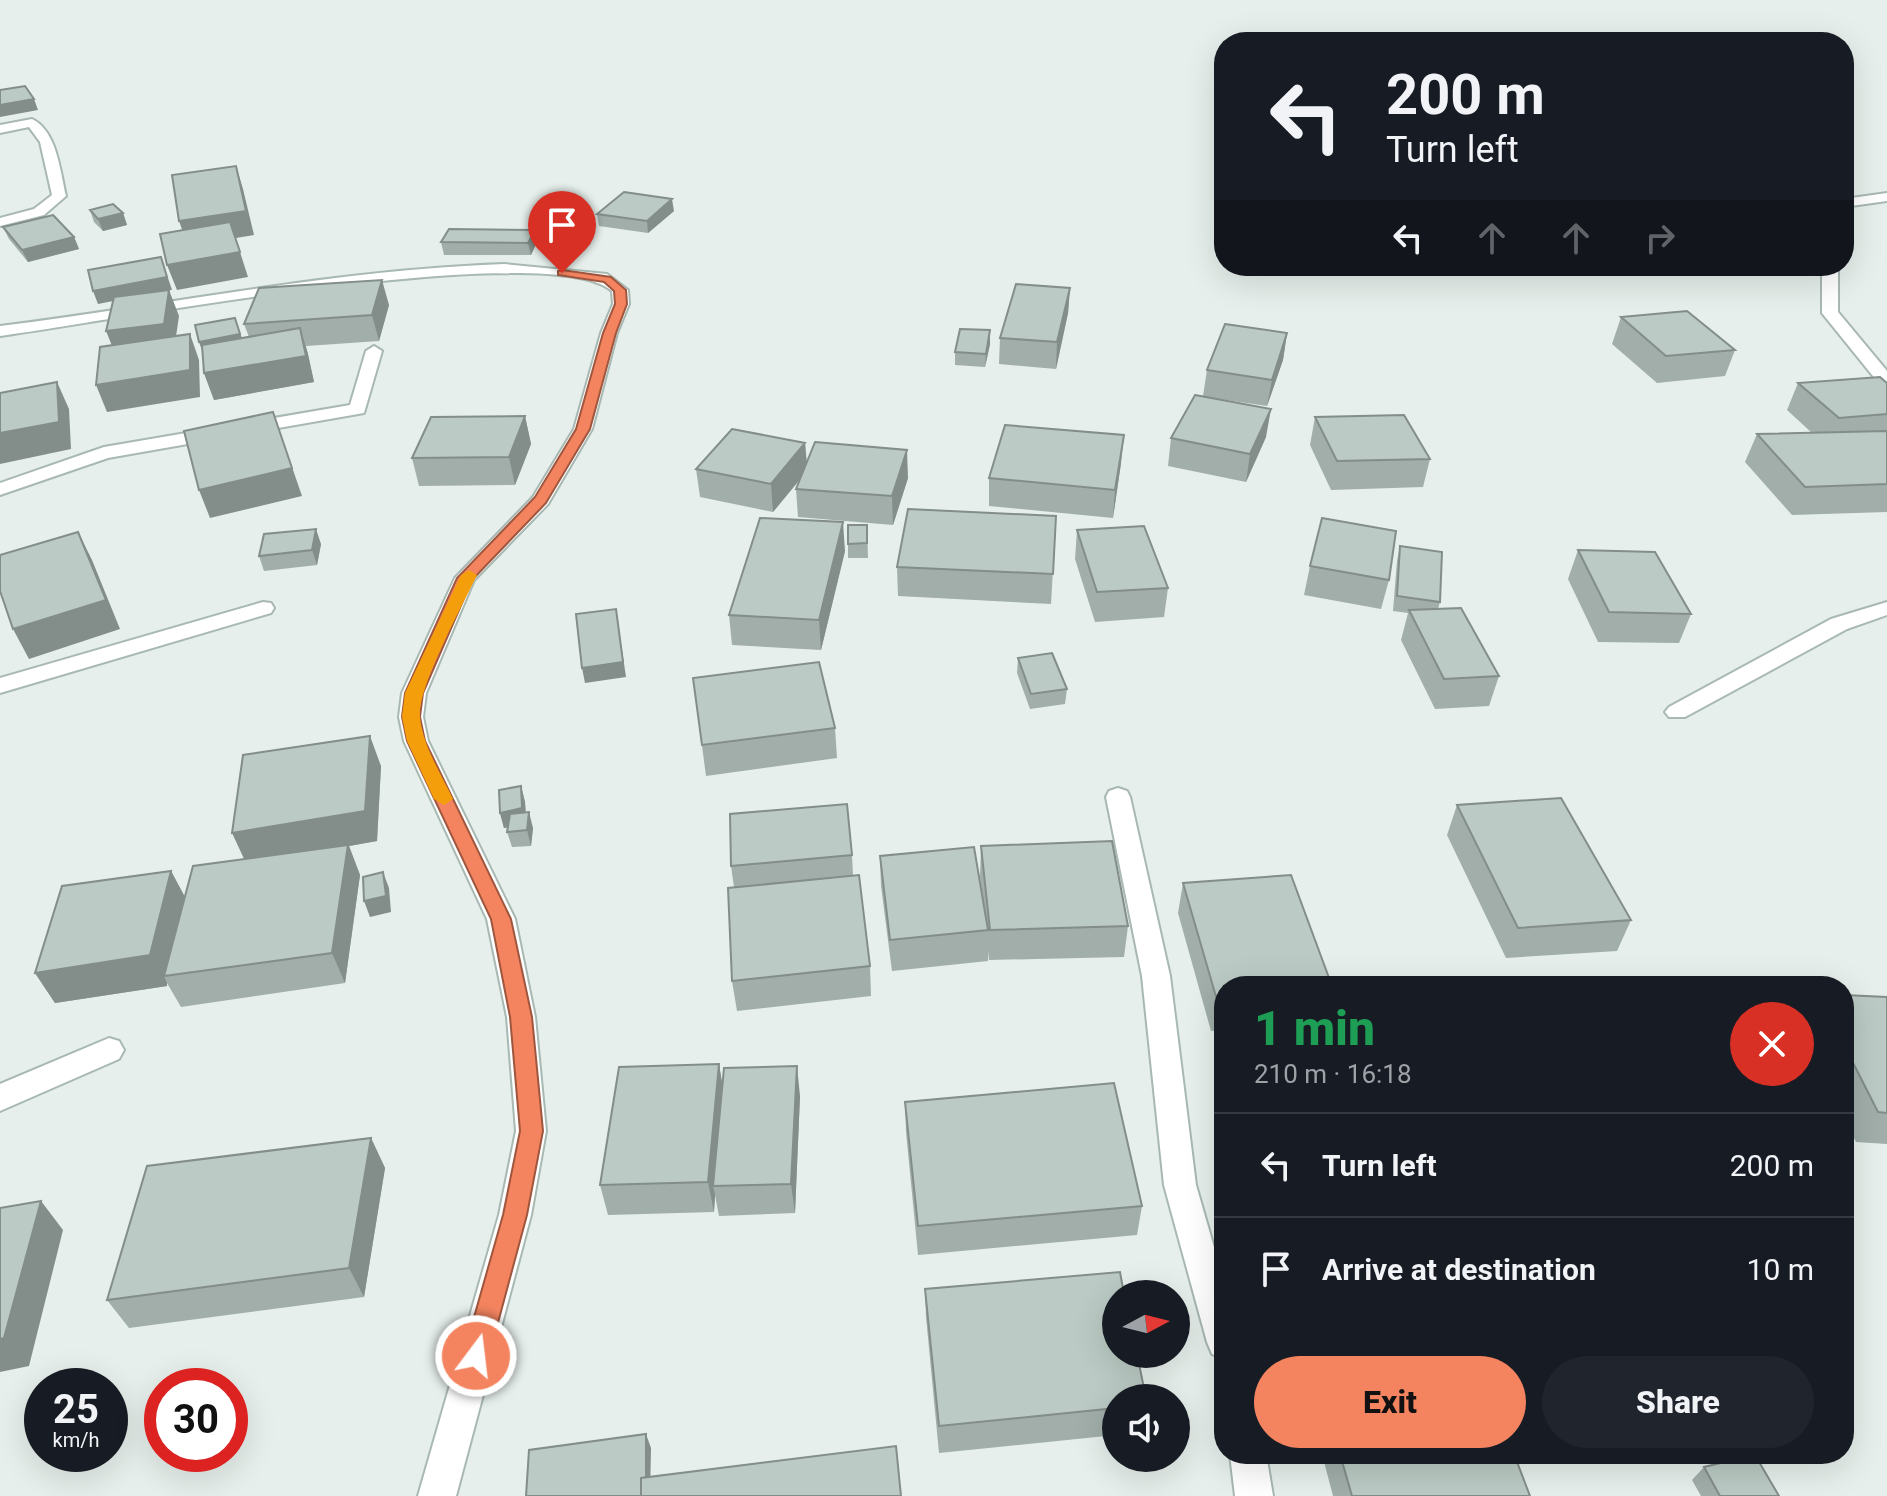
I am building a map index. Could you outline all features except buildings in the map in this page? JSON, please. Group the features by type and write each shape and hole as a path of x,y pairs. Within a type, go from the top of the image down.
{"street":[{"path":"0,129 32,123 46,142 59,196 39,212 0,222"},
{"path":"1854,202 1887,197"},
{"path":"0,331 386,275 505,269 607,279 620,290 621,304 609,333 583,429 541,500 465,578 414,693 411,717 416,741 501,919 521,1017 531,1131 515,1215 437,1496"},
{"path":"1830,276 1830,313 1887,382"},
{"path":"0,489 104,453 358,409 374,351"},
{"path":"0,686 263,608"},
{"path":"1677,712 1839,624 1887,608"},
{"path":"1118,797 1156,976 1180,1185 1214,1306"},
{"path":"0,1098 109,1050"},
{"path":"1249,1464 1254,1496"}],"slow traffic":[{"path":"444,799 416,741 411,717 414,693 469,575"}],"route":[{"path":"476,1356 515,1215 531,1131 521,1017 501,919 416,741 411,717 414,693 465,578 541,500 583,429 609,333 621,304 620,290 607,279 562,273"}]}
